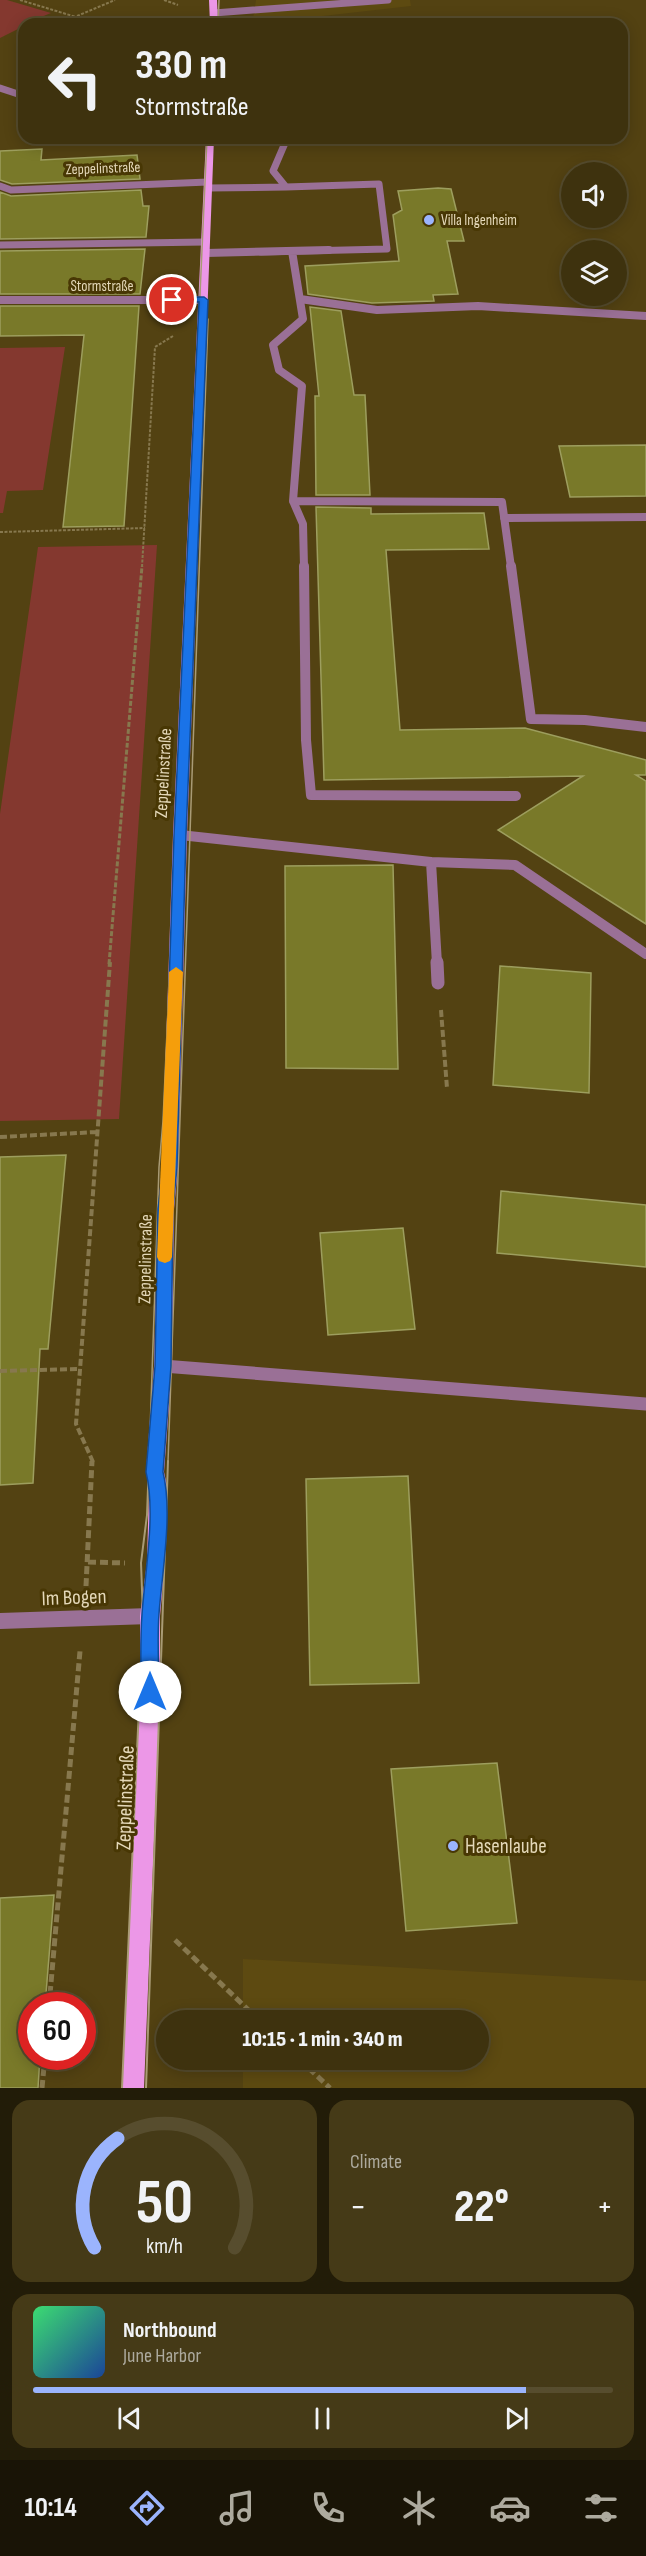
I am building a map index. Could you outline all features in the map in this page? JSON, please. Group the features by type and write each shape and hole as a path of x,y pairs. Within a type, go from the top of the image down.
{"main road":[{"path":"213,0 214,18"},
{"path":"214,13 219,0"},
{"name":"Zeppelinstraße","path":"133,2088 150,1692 150,1616 156,1562 158,1486 155,1472 163,1366 166,1209 170,1167 180,835 210,144"}],"street":[{"path":"278,9 280,0"},
{"path":"214,13 388,0"},
{"path":"0,88 18,94"},
{"path":"284,144 273,171 285,187"},
{"path":"0,245 206,247 292,251 387,249 379,184 285,187 208,185"},
{"name":"Zeppelinstraße","path":"0,186 11,190 208,185"},
{"path":"292,251 303,319 273,345 279,370 302,386 293,501 303,524 306,740 311,795 516,796"},
{"path":"300,299 377,310 478,306 646,316"},
{"name":"Stormstraße","path":"0,300 204,300"},
{"path":"293,501 502,502 531,719 585,720 646,727"},
{"path":"504,518 646,517"},
{"path":"180,835 431,862 515,865 646,954"},
{"path":"431,862 438,983"},
{"path":"163,1366 646,1404"},
{"name":"Im Bogen","path":"0,1621 150,1616"}],"path":[{"path":"20,0 81,18"},
{"path":"76,16 115,0"},
{"path":"164,0 178,4"},
{"path":"50,1992 83,1618 93,1462 76,1424 79,1368 126,731 145,528 154,347"},
{"path":"0,532 145,528"},
{"path":"438,983 447,1088"},
{"path":"0,1137 98,1132"},
{"path":"0,1371 79,1368"},
{"path":"141,1905 249,2010"},
{"path":"42,2088 44,2070"},
{"path":"311,2070 330,2088"}],"shaded area":[{"path":"0,0 51,13 39,18 18,18 18,29 0,38"},
{"path":"256,0 410,0 411,6 305,18 253,18"},
{"path":"65,347 43,490 7,491 3,513 0,513 0,348"},
{"path":"157,545 119,1119 0,1121 0,814 38,547"},
{"path":"243,1959 646,1981 646,2088 243,2088 243,2070 489,2070 489,2010 243,2010"}],"building":[{"path":"42,149 41,160 137,155 140,179 12,184 0,180 0,151"},
{"path":"451,189 464,241 447,241 458,294 433,295 434,301 372,303 308,294 305,266 399,261 393,215 402,210 398,191"},
{"path":"141,190 143,206 149,206 146,237 0,239 0,192 11,196"},
{"path":"145,249 140,294 0,294 0,251"},
{"path":"0,306 139,306 124,526 63,527 84,335 0,336"},
{"path":"310,307 341,311 354,395 365,395 370,495 316,495 315,396 319,396"},
{"path":"646,445 646,496 570,497 559,446"},
{"path":"316,507 371,508 371,514 484,513 489,549 386,550 400,730 525,728 646,760 646,775 636,775 646,781 646,924 498,830 583,776 324,780"},
{"path":"393,865 398,1069 286,1068 285,866"},
{"path":"500,966 591,973 589,1093 493,1085"},
{"path":"66,1155 48,1349 40,1349 33,1483 0,1485 0,1157"},
{"path":"501,1191 646,1205 646,1267 497,1253"},
{"path":"403,1228 415,1329 328,1335 320,1233"},
{"path":"408,1476 419,1683 310,1685 306,1479"},
{"name":"Hasenlaube","path":"497,1763 517,1923 406,1931 391,1769"},
{"path":"54,1895 46,1992 18,1992 18,2070 39,2070 38,2088 0,2088 0,1898"}],"tram line":[{"path":"218,18 219,0"},
{"path":"149,1462 159,1167 163,1121 207,144"},
{"path":"168,1462 208,319"},
{"path":"122,2088 143,1617 141,1563 147,1515 149,1461"},
{"path":"146,2088 168,1461"}],"slow traffic":[{"path":"165,1257 166,1209 170,1181 176,972"}],"place":[{"name":"Villa Ingenheim","path":"429,220"},
{"name":"Hasenlaube","path":"453,1846"}],"route":[{"path":"150,1692 150,1616 156,1562 158,1486 155,1472 163,1366 166,1209 170,1181 180,835 204,300 172,300"}]}
